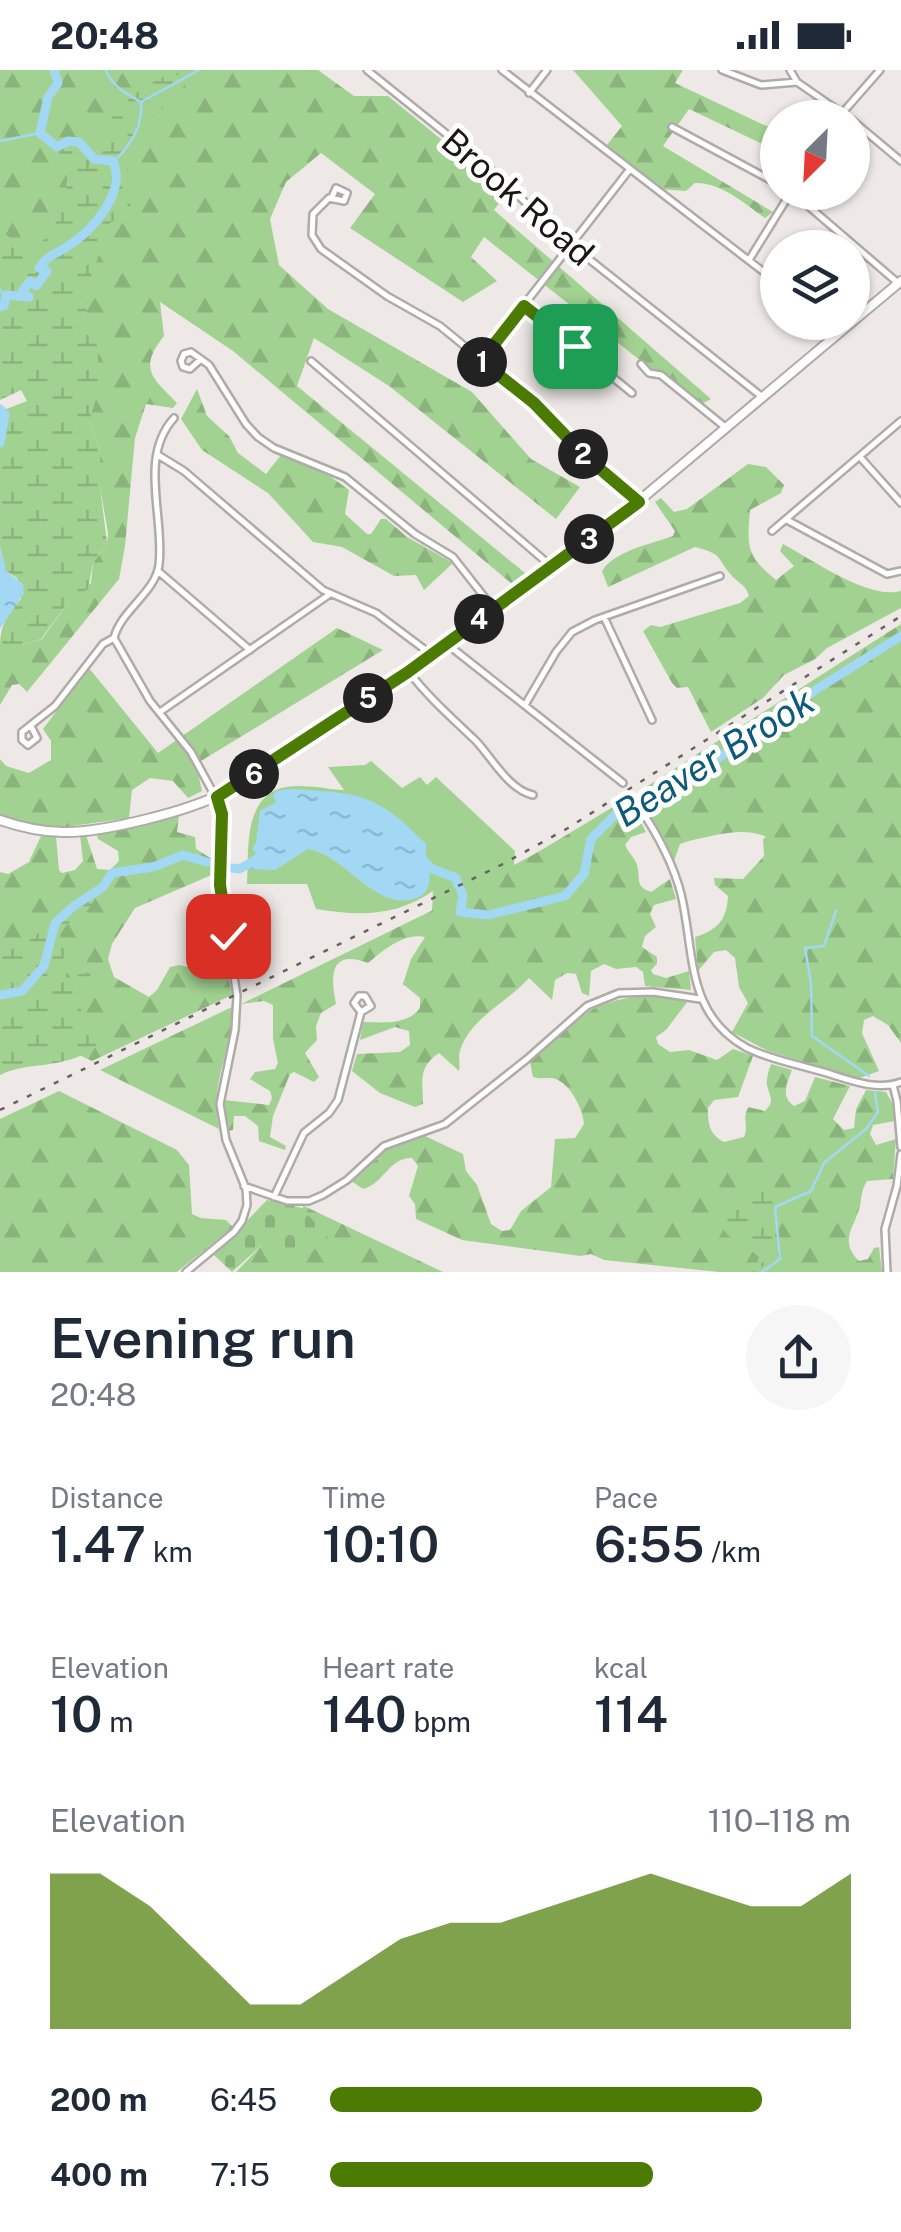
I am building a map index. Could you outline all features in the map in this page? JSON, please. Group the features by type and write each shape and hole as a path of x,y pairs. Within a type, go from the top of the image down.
{"main road":[{"path":"870,308 899,286"},
{"path":"0,820 43,831 74,832 193,807 217,797 408,672 639,502 832,340"}],"street":[{"name":"Brook Road","path":"367,70 495,173 571,245 764,398"},
{"path":"502,70 760,269"},
{"path":"529,93 547,70"},
{"path":"722,70 761,85 798,82"},
{"path":"790,70 798,82 821,100"},
{"path":"853,100 880,70"},
{"path":"672,127 760,174"},
{"path":"870,135 901,161"},
{"path":"481,361 630,169"},
{"path":"332,197 313,214 311,230 317,245 386,296 433,322 534,403 587,458 639,502"},
{"path":"748,260 780,210"},
{"path":"812,210 899,286"},
{"path":"524,306 632,393"},
{"path":"201,358 214,371 258,438 345,476 415,534 453,556 493,608"},
{"path":"311,362 551,566"},
{"path":"641,364 646,372 661,376 728,429"},
{"path":"32,726 55,706 103,644 114,638 158,571 157,454 161,436 174,418"},
{"path":"772,531 901,421"},
{"path":"157,454 184,471 330,594 376,613 432,655"},
{"path":"860,457 901,503"},
{"path":"787,520 887,574 901,571"},
{"path":"158,571 250,650"},
{"path":"525,705 567,637 579,627 720,576"},
{"path":"160,712 330,594"},
{"path":"604,617 652,720"},
{"path":"114,638 160,712 191,752 217,797 222,814 220,885 237,996 235,1030 222,1079 220,1104 226,1140 248,1198 242,1221 228,1238 186,1272"},
{"path":"447,644 624,783"},
{"path":"408,672 518,788 533,795"},
{"path":"638,805 659,838 677,880 700,999 724,1031 748,1048 859,1082 892,1086 901,1082"},
{"path":"244,1186 296,1202 323,1195 347,1180 384,1146 445,1124 587,1006 619,993 653,992 700,999"},
{"path":"274,1197 304,1133 329,1113 338,1100 361,1012"},
{"path":"887,1272 885,1230 898,1186 901,1151 898,1101 892,1086"}],"green space":[{"path":"0,70 318,70 354,96 388,96 507,193 494,210 711,399 698,406 484,237 471,257 497,281 463,302 350,228 375,194 321,153 286,182 270,219 279,265 328,309 472,392 531,459 580,487 556,519 389,386 314,338 297,386 525,573 511,583 233,351 160,302 164,336 152,357 151,372 177,403 173,408 146,404 135,438 119,579 27,692 19,684 12,685 0,705 0,645 22,645 42,639 70,600 91,583 93,563 107,543 108,533 100,487 100,451 89,420 0,310"},
{"path":"573,70 683,70 675,83 760,123 760,143 689,109 663,146 760,204 760,210 773,212 765,218 732,195 705,184 695,183 686,191 659,189 607,145 622,126"},
{"path":"166,75 185,75 185,84 138,130 125,156 134,198 127,211 110,223 87,288 86,308 98,349 98,394 89,420 100,451 107,543 93,563 88,589 70,600 41,639 22,645 0,645 6,620 21,599 17,578 6,571 0,547 0,408 1,411 27,401 21,390 0,400 0,230 26,247 45,239 63,204 67,179 64,162 52,141 62,138 95,147 123,105"},
{"path":"197,389 207,416 229,436 238,453 266,474 281,455 330,476 349,490 345,514 367,534 381,519 386,519 407,537 453,563 424,590 416,575 394,576 342,547 313,542 268,493 202,450 181,419"},
{"path":"748,464 766,467 784,485 781,493 750,510 751,550 766,571 776,580 794,566 780,551 783,544 857,584 873,590 901,591 901,608 784,675 763,698 711,732 688,687 677,688 672,683 643,631 651,625 660,627 740,603 749,596 746,590 716,555 695,547 608,587 602,571 624,553 673,536 675,531 655,502 661,498 674,512 687,509"},
{"path":"901,624 901,1043 888,1025 873,1016 864,1020 862,1033 879,1071 860,1078 768,1051 732,1032 748,1003 739,987 735,958 726,950 714,952 698,971 695,937 719,923 726,912 728,896 715,885 714,878 743,879 764,856 766,837 738,832 689,841 680,844 674,861 638,792"},
{"path":"337,628 383,650 196,764 202,791 188,798 173,781 150,778 132,790 129,818 44,830 0,816 0,759 6,766 29,773 51,760 51,741 43,729 89,668 158,753"},
{"path":"371,761 402,788 420,777 427,785 436,777 515,851 514,865 612,812 633,808 646,832 631,837 575,912 432,911 433,891 391,910 348,913 316,909 307,884 247,884 250,830 259,805 267,796 294,786 344,790 328,767 365,765"},
{"path":"628,798 643,828 624,842 637,865 640,885 651,892 670,879 676,899 654,905 650,914 656,927 645,936 642,947 657,957 653,974 666,978 689,971 691,990 645,986 643,972 636,967 616,969 604,964 591,971 589,996 582,993 576,974 567,973 555,980 552,1000 529,978 473,1027 460,1051 459,1071 439,1053 427,1064 423,1104 415,1107 380,1093 352,1071 357,1054 400,1052 410,1045 409,1031 395,1027 360,1040 363,1022 401,1020 420,1008 420,998 403,984 411,959 425,937 410,937 368,963 345,960 335,969 336,1004 321,1013 316,1026 317,1040 305,1053 319,1077 314,1082 294,1072 290,1074 273,1116 270,1137 286,1146 285,1150 259,1141 258,1126 245,1116 234,1116 233,1130 228,1131 224,1100 269,1105 270,1091 250,1079 255,1072 275,1069 278,1063 273,1005 264,1001 241,1004 478,888"},
{"path":"179,816 177,832 195,837 196,849 212,859 214,874 135,908 112,944 108,959 114,977 149,997 170,967 179,965 228,976 232,995 92,1061 0,1017 0,872 8,874 29,862 41,836 56,837 62,873 75,870 83,861 80,835 86,835 97,869 110,870 119,861 118,851 98,839 96,833"},
{"path":"77,895 95,899 60,935 65,953 61,972 68,978 91,974 78,1004 96,1037 96,1047 71,1059 0,1075 0,951 28,941 59,907"},
{"path":"653,995 688,1001 656,1037 658,1044 670,1052 689,1050 717,1060 733,1049 753,1056 738,1097 714,1100 708,1108 710,1128 724,1142 744,1137 748,1107 765,1111 770,1104 767,1080 771,1064 792,1070 786,1094 794,1106 805,1101 815,1077 850,1086 833,1119 844,1130 854,1128 856,1109 866,1090 886,1092 894,1106 895,1121 873,1125 870,1134 876,1145 896,1139 893,1179 867,1181 849,1240 859,1261 868,1259 874,1248 879,1247 882,1272 719,1272 462,1240 416,1219 415,1204 409,1196 418,1166 412,1158 398,1162 363,1189 351,1181 390,1146 425,1136 463,1154 466,1171 477,1185 491,1224 502,1231 510,1230 521,1211 551,1187 555,1139 575,1138 584,1124 568,1088 555,1079 533,1077 530,1062 597,1007"},
{"path":"232,1007 217,1096 219,1129 100,1070"},
{"path":"59,1091 177,1150 189,1165 192,1214 226,1220 233,1227 177,1272 0,1272 0,1119"},
{"path":"760,1185 774,1199 774,1230 781,1255 754,1272 745,1272 759,1257 729,1236 719,1218 732,1203"},
{"path":"267,1200 302,1208 328,1237 291,1271 263,1244 232,1272 214,1255"},
{"path":"304,1206 443,1272 236,1272 263,1244 327,1238"}],"water":[{"path":"0,547 6,571 23,584 24,593 0,629"},
{"path":"276,791 351,795 394,814 426,844 430,880 425,893 409,900 394,900 323,854 308,849 275,870 251,869 248,861 256,853 252,849 260,811 276,802"}],"waterway":[{"path":"0,307 4,306 6,295 29,297 22,292 30,281 36,286 47,271 39,268 42,264 96,222 115,186 113,161 94,159 79,142 68,141 57,147 40,133 48,97 58,83 54,70"},
{"path":"106,70 116,85 141,102"},
{"path":"114,162 135,135 141,102 199,70"},
{"path":"0,141 40,133"},
{"path":"0,290 7,301"},
{"path":"0,409 5,415 0,443"},
{"name":"Beaver Brook","path":"461,890 460,912 488,915 565,896 584,874 591,839 615,815 710,764 901,636"},
{"name":"Beaver Brook","path":"0,995 22,991 44,966 55,923 103,887 112,873 153,867 183,855 207,862"},
{"name":"Beaver Brook","path":"224,867 239,869 258,859"},
{"name":"Beaver Brook","path":"425,862 430,868 456,878 458,885"},
{"path":"836,911 824,946 805,948 811,983 812,1036 869,1076"},
{"path":"762,1272 780,1259 775,1207 811,1191 824,1163 866,1129 878,1112 875,1093"}],"railway":[{"path":"0,1110 501,865 568,828 901,616"}],"route":[{"path":"228,936 220,885 222,814 217,797 408,672 639,502 587,458 534,403 481,361 524,306 575,346"}]}
